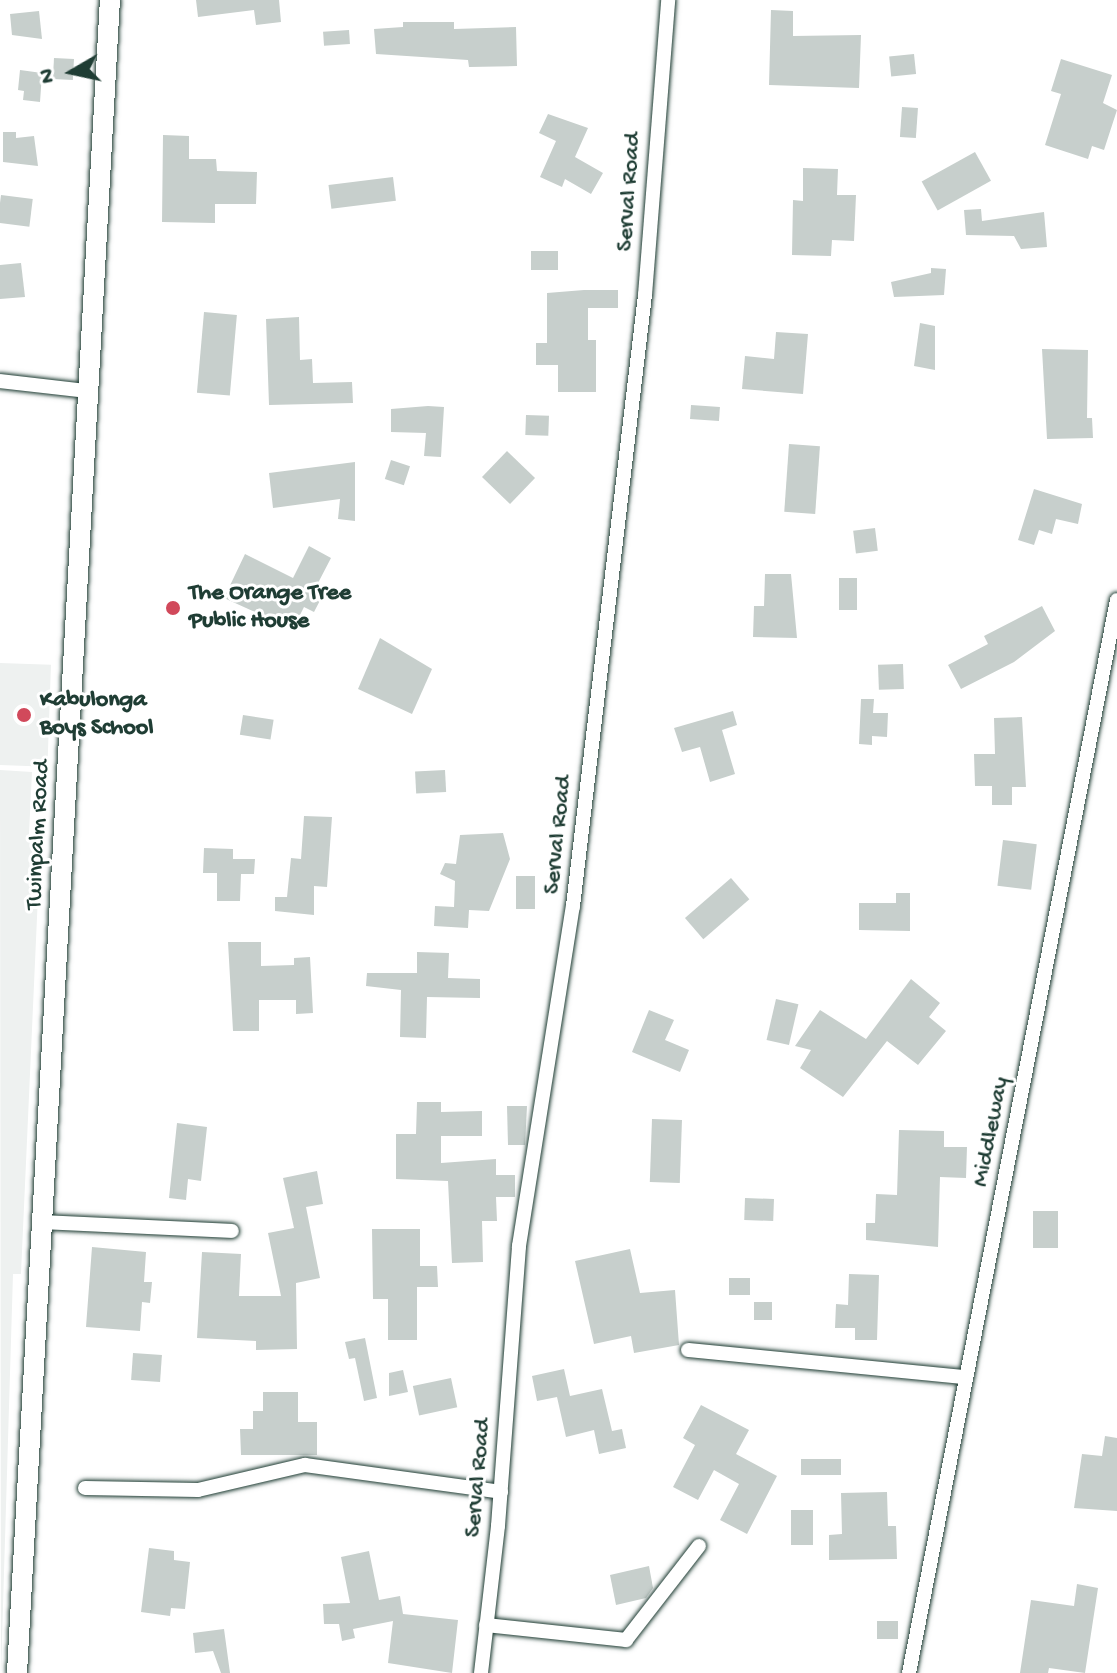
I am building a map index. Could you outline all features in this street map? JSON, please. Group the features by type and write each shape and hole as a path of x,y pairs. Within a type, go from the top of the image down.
{"main road":[{"name":"Twinpalm Road","path":"17,1673 110,0"}],"street":[{"name":"Serval Road","path":"481,1673 501,1492 519,1246 573,906 645,295 668,0"},
{"path":"0,381 87,391"},
{"name":"Middleway","path":"909,1673 1117,600"},
{"path":"43,1222 232,1231"},
{"path":"688,1350 964,1377"},
{"path":"85,1488 198,1490 305,1465 501,1492"},
{"path":"486,1625 626,1640 699,1546"}],"shaded area":[{"name":"Kabulonga Boys School","path":"0,663 51,665 47,767 0,765"},
{"path":"0,770 32,772 29,834 40,851 21,1274 13,1274 1,1673"}],"building":[{"path":"196,0 279,0 281,22 256,25 254,10 198,17"},
{"path":"771,10 793,11 793,36 861,35 859,88 769,85"},
{"path":"39,11 42,39 12,35 10,14"},
{"path":"403,22 454,22 454,29 516,27 517,66 469,67 468,60 376,54 374,29 403,27"},
{"path":"349,30 350,44 324,46 323,32"},
{"path":"914,54 916,74 891,77 889,57"},
{"path":"54,58 74,59 73,80 53,79"},
{"path":"1061,59 1112,75 1103,103 1117,110 1104,150 1092,146 1088,159 1045,145 1061,94 1051,91"},
{"path":"20,70 42,73 40,102 23,100 24,91 18,90"},
{"path":"902,107 918,108 916,138 900,137"},
{"path":"548,114 588,128 575,157 603,173 591,194 565,179 562,187 540,177 556,141 539,133"},
{"path":"3,132 16,132 16,138 34,136 38,166 3,162"},
{"path":"163,135 189,136 189,159 216,159 217,171 257,172 256,204 215,204 215,223 162,222"},
{"path":"975,152 991,181 938,210 922,182"},
{"path":"803,168 838,169 837,195 856,195 854,241 832,240 831,256 792,255 793,200 803,201"},
{"path":"393,177 396,201 331,209 328,185"},
{"path":"1,195 33,199 29,227 0,223"},
{"path":"981,209 982,221 1044,212 1047,247 1021,249 1014,236 966,235 964,210"},
{"path":"531,251 558,251 558,270 531,270"},
{"path":"21,263 25,297 0,299 0,265"},
{"path":"931,268 946,269 944,295 894,297 891,282 931,273"},
{"path":"618,290 618,308 588,308 588,340 596,340 596,392 558,392 558,365 536,365 536,343 547,343 547,293"},
{"path":"204,312 237,315 230,396 197,393"},
{"path":"299,317 300,360 312,359 313,383 352,382 353,403 269,405 266,319"},
{"path":"920,323 935,326 935,370 914,366"},
{"path":"776,332 808,334 803,394 742,389 745,356 774,359"},
{"path":"1042,349 1088,350 1087,418 1092,418 1093,438 1047,439"},
{"path":"691,405 720,407 719,421 690,419"},
{"path":"444,407 441,457 424,456 426,433 391,432 391,409"},
{"path":"526,415 549,416 548,436 525,435"},
{"path":"789,444 820,446 815,514 784,512"},
{"path":"507,451 535,478 510,504 482,477"},
{"path":"391,460 410,466 404,485 385,479"},
{"path":"355,462 355,521 338,519 340,499 273,508 269,473"},
{"path":"1034,489 1082,504 1078,524 1056,519 1052,534 1039,530 1034,545 1018,540"},
{"path":"875,528 878,551 856,554 853,531"},
{"path":"309,546 331,558 318,583 327,587 314,612 304,607 293,629 224,598 245,554 293,578"},
{"path":"765,574 791,574 797,638 753,637 754,606 764,606"},
{"path":"839,578 857,578 857,610 839,610"},
{"path":"1042,606 1055,631 1014,662 961,689 948,665 988,644 984,636"},
{"path":"380,638 432,669 412,714 358,689"},
{"path":"903,664 904,689 879,690 878,665"},
{"path":"861,699 874,699 873,713 888,713 887,737 872,736 872,745 859,744"},
{"path":"733,711 737,725 722,730 735,774 710,782 700,747 682,752 674,728"},
{"path":"243,715 274,720 270,740 240,735"},
{"path":"1022,717 1026,787 1012,787 1012,805 992,805 992,786 975,786 974,754 995,754 994,718"},
{"path":"445,770 446,792 416,794 415,772"},
{"path":"304,816 332,817 327,887 314,886 314,915 275,911 275,897 287,897 291,858 301,859"},
{"path":"503,833 510,859 489,911 469,910 468,928 434,926 435,906 454,907 455,881 440,874 445,863 456,864 460,835"},
{"path":"1003,840 1037,844 1031,890 997,886"},
{"path":"204,848 233,849 233,859 255,859 254,874 241,874 240,901 217,901 217,873 203,873"},
{"path":"516,876 535,876 535,909 516,909"},
{"path":"731,878 749,899 703,939 685,918"},
{"path":"896,893 910,893 910,931 859,930 859,903 896,903"},
{"path":"228,942 261,942 261,966 294,965 294,958 310,957 313,1013 296,1014 296,1000 259,1000 259,1031 233,1031"},
{"path":"417,952 449,953 448,978 480,979 480,998 427,997 426,1038 400,1037 401,990 366,986 367,973 417,973"},
{"path":"911,979 940,1003 929,1017 946,1031 918,1065 887,1041 843,1097 800,1068 811,1050 795,1046 820,1010 866,1039"},
{"path":"776,999 798,1004 789,1045 767,1040"},
{"path":"649,1010 674,1020 665,1040 689,1050 680,1072 632,1052"},
{"path":"417,1102 441,1102 441,1112 482,1111 482,1136 441,1136 441,1163 496,1159 496,1175 515,1175 515,1197 496,1197 497,1221 482,1221 483,1262 452,1263 448,1181 396,1179 396,1134 416,1134"},
{"path":"507,1106 527,1106 525,1145 508,1145"},
{"path":"652,1119 682,1120 680,1183 650,1182"},
{"path":"177,1123 207,1127 201,1181 188,1179 186,1200 169,1198"},
{"path":"899,1130 944,1131 944,1147 967,1147 966,1178 940,1177 938,1247 866,1240 866,1223 875,1223 876,1194 897,1195"},
{"path":"317,1171 323,1204 306,1207 320,1278 296,1283 297,1349 256,1350 256,1341 197,1338 202,1252 241,1254 239,1296 281,1296 268,1233 294,1228 283,1178"},
{"path":"745,1198 774,1199 773,1221 744,1220"},
{"path":"1033,1211 1058,1211 1058,1248 1033,1248"},
{"path":"372,1229 420,1229 420,1266 437,1266 438,1287 417,1287 417,1340 388,1340 388,1299 373,1299"},
{"path":"92,1247 146,1252 144,1282 152,1282 150,1303 142,1302 140,1331 86,1327"},
{"path":"630,1249 640,1293 675,1290 679,1345 634,1353 631,1336 594,1344 575,1261"},
{"path":"849,1274 879,1275 877,1340 855,1340 855,1328 835,1328 836,1304 848,1305"},
{"path":"729,1278 750,1278 750,1295 729,1295"},
{"path":"754,1302 772,1302 772,1320 754,1320"},
{"path":"365,1338 377,1398 364,1401 355,1358 349,1359 345,1342"},
{"path":"133,1353 162,1355 160,1382 131,1380"},
{"path":"564,1369 570,1396 602,1389 612,1431 622,1429 626,1448 599,1454 594,1430 566,1437 557,1397 537,1401 532,1376"},
{"path":"403,1370 408,1392 389,1396 389,1373"},
{"path":"451,1378 457,1407 419,1415 413,1386"},
{"path":"263,1392 298,1392 298,1422 317,1422 317,1455 241,1455 240,1429 253,1429 253,1411 263,1411"},
{"path":"701,1405 749,1430 736,1454 777,1476 747,1534 720,1520 739,1484 714,1470 698,1500 673,1487 695,1445 683,1438"},
{"path":"1105,1436 1117,1438 1117,1511 1074,1508 1082,1454 1102,1456"},
{"path":"801,1459 841,1459 841,1475 801,1475"},
{"path":"887,1492 888,1526 896,1526 897,1559 829,1560 829,1535 842,1534 841,1493"},
{"path":"791,1510 813,1510 813,1545 791,1545"},
{"path":"149,1548 174,1551 174,1560 190,1562 185,1609 171,1608 170,1616 141,1612"},
{"path":"369,1551 379,1600 400,1596 403,1614 458,1620 452,1673 388,1663 393,1621 353,1629 355,1638 342,1641 339,1624 324,1624 323,1604 350,1603 341,1557"},
{"path":"649,1566 653,1588 646,1598 616,1605 610,1575"},
{"path":"1077,1584 1098,1588 1085,1673 1049,1668 1048,1673 1020,1673 1031,1600 1074,1606"},
{"path":"877,1621 898,1621 898,1639 877,1639"},
{"path":"224,1629 230,1673 221,1673 213,1651 195,1653 193,1633"}],"place":[{"name":"The Orange Tree Public House","path":"173,608"},
{"name":"Kabulonga Boys School","path":"24,715"}]}
